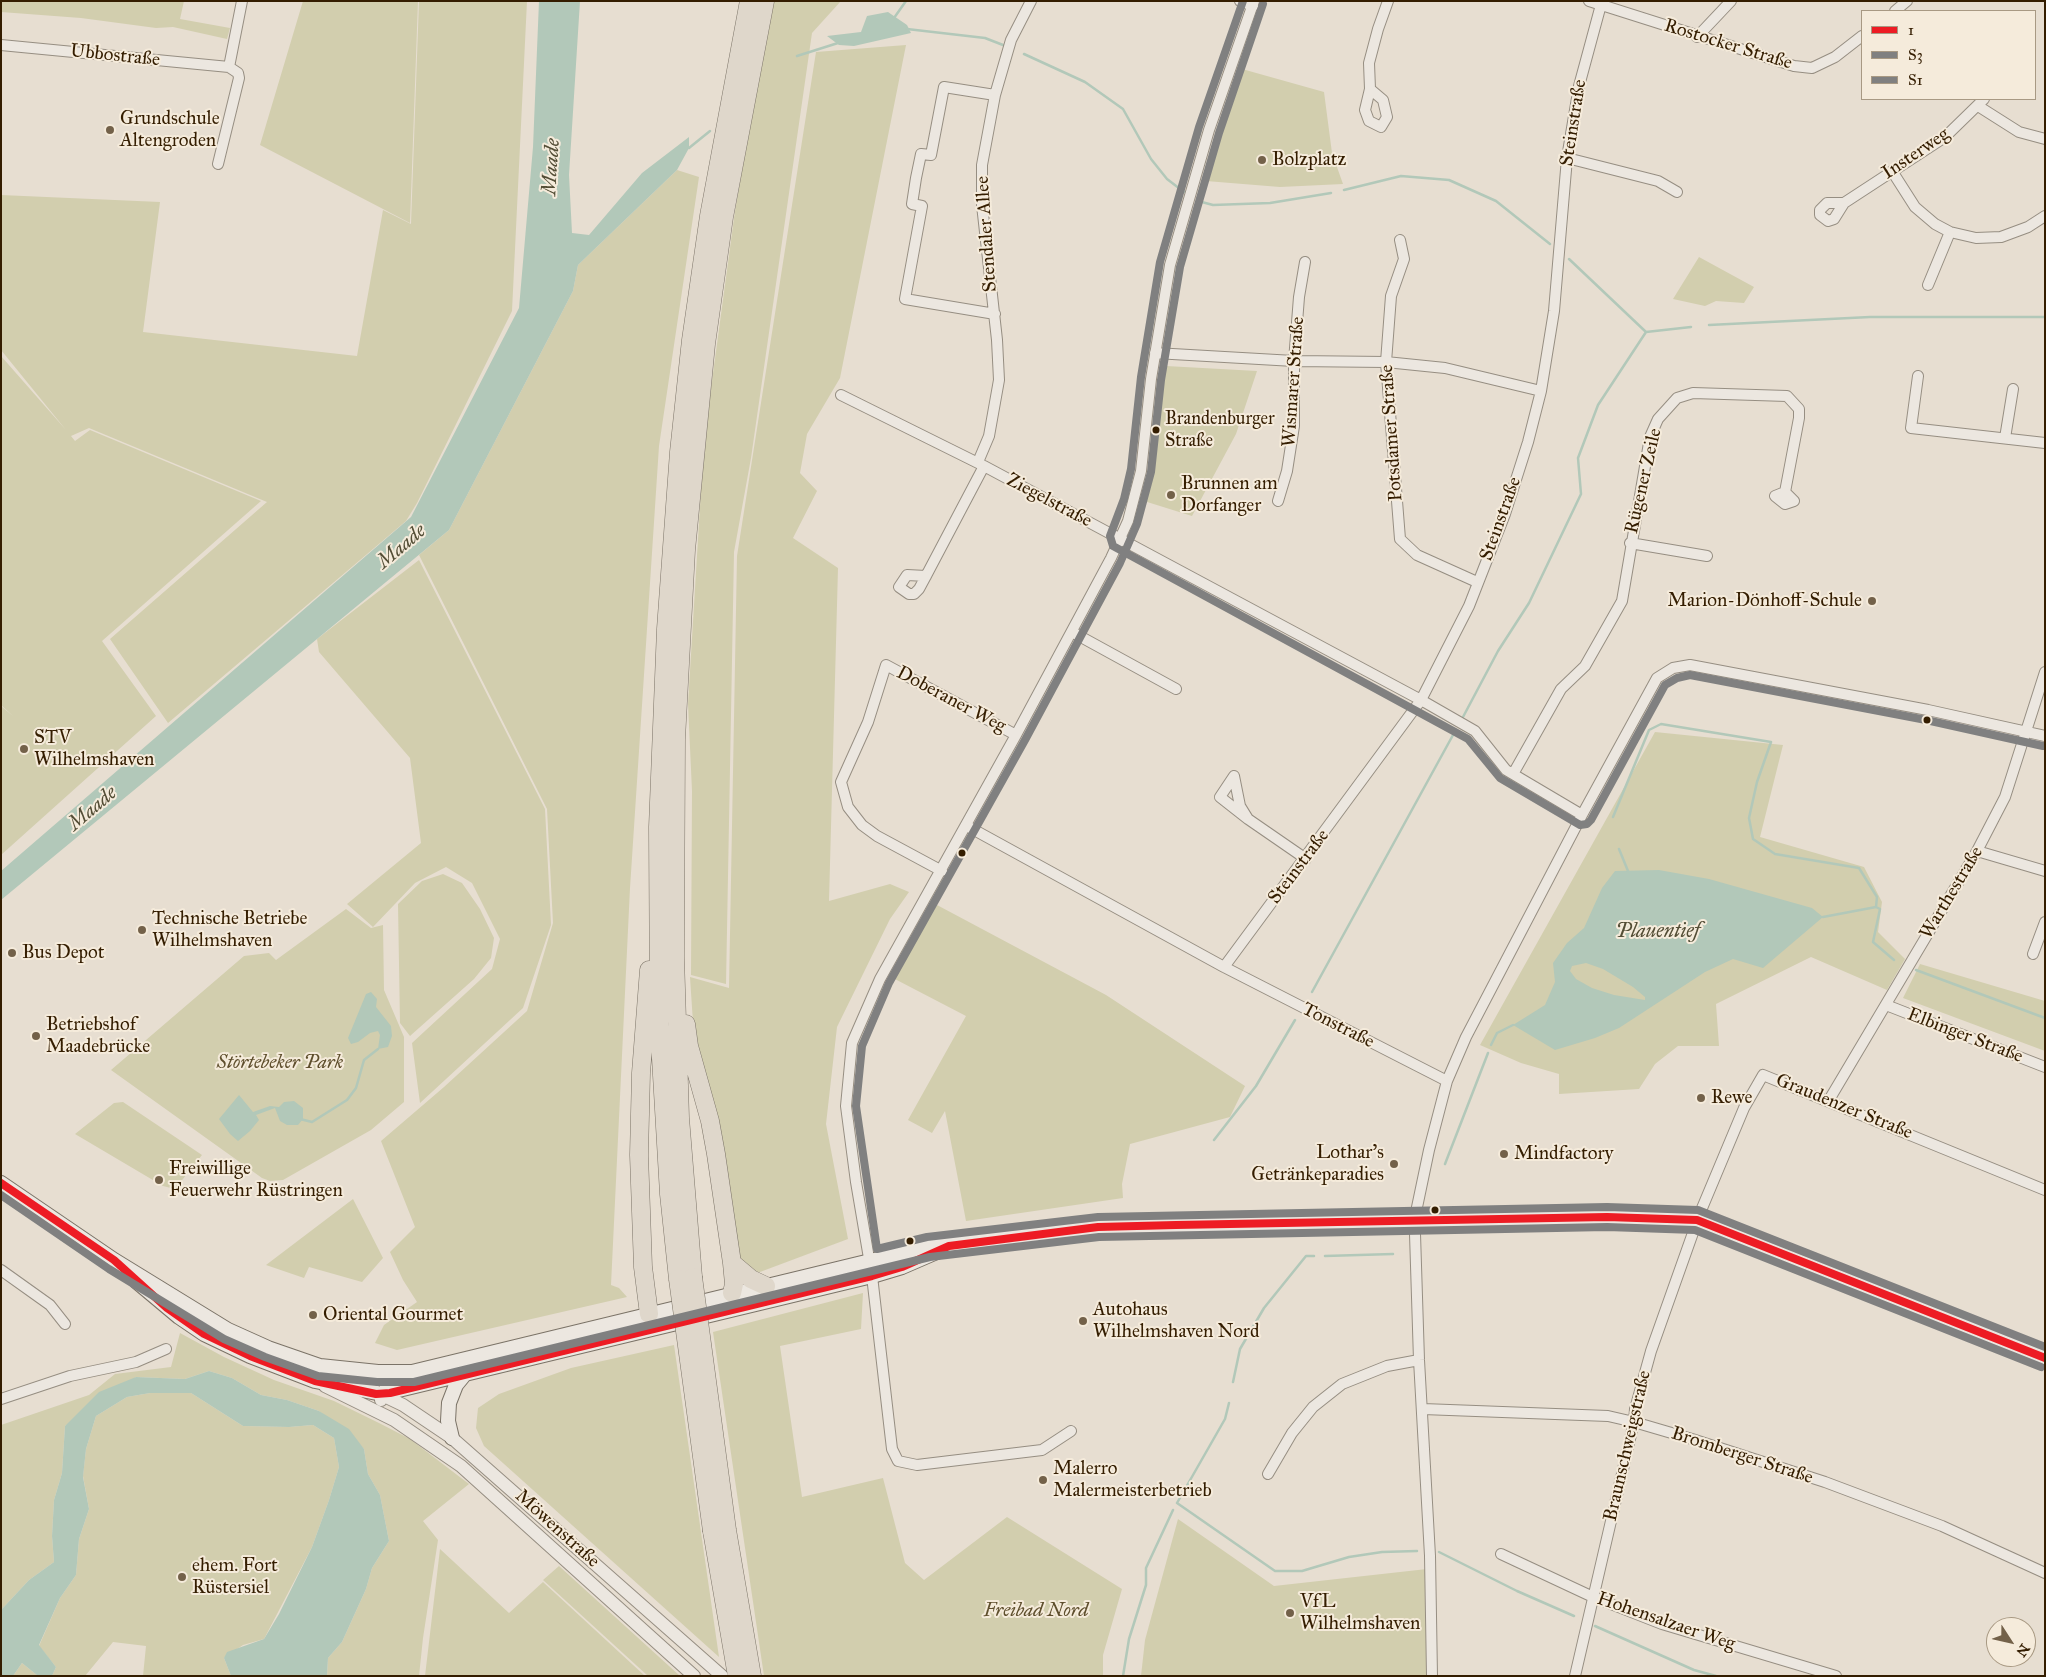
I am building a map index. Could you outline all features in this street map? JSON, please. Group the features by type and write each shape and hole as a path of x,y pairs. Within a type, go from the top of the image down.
{"highway":[{"path":"748,1 709,216 691,340 679,452 662,708 658,936 661,1081 669,1194 686,1278 752,1676"},
{"path":"737,1676 710,1522 686,1278 675,957 676,739 686,550 694,453 724,217 765,1"},
{"path":"649,1314 641,1231 639,1114 650,963 658,936"},
{"path":"675,957 682,981 689,1046 710,1121 732,1263 734,1284 732,1293"},
{"path":"732,1263 751,1278 766,1286"}],"main road":[{"path":"1,1183 114,1260 228,1330 268,1348 320,1366 378,1372 412,1372 928,1247 950,1246 1098,1227 1607,1217 1697,1220 2045,1358"},
{"path":"114,1260 167,1308 204,1334 250,1356 315,1381 382,1394 872,1276 902,1267 950,1246"},
{"path":"723,1312 732,1293"},
{"path":"649,1314 662,1327"},
{"path":"452,1438 448,1421 449,1404 456,1385 465,1374"}],"street":[{"path":"218,164 239,78 238,73 229,67 242,1"},
{"name":"Stendaler Allee","path":"926,576 981,464 989,436 999,380 982,205 982,165 995,95 1011,40 1031,1"},
{"path":"1070,1432 1042,1450 917,1465 898,1462 892,1449 872,1276 856,1182 846,1106 852,1043 866,1006 880,979 967,826 1072,632 1120,539 1134,502 1141,471 1155,352 1170,265 1209,130 1254,4 1240,1"},
{"path":"1370,89 1370,63 1378,29 1388,1"},
{"name":"Rostocker Straße","path":"1589,1 1601,3 1697,36 1794,66 1812,68 1835,57 1861,37"},
{"path":"1697,36 1731,1"},
{"path":"1896,10 1908,1"},
{"name":"Steinstraße","path":"1224,967 1306,859 1421,700 1469,606 1505,514 1528,442 1541,391 1554,311 1567,158 1579,86 1601,3"},
{"name":"Ubbostraße","path":"1,45 229,67"},
{"name":"Stendaler Allee","path":"994,314 905,299 922,206 912,204 918,170 921,154 931,155 944,87 995,95"},
{"path":"1981,102 2019,132 2045,139"},
{"name":"Insterweg","path":"1844,203 1945,136 1981,102"},
{"path":"1567,158 1658,180 1677,192"},
{"path":"1892,171 1915,207 1935,224 1950,232 1976,238 2001,237 2028,227 2045,216"},
{"path":"1928,285 1950,232"},
{"name":"Potsdamer Straße","path":"1400,240 1404,259 1391,296 1386,362 1400,539 1417,556 1477,582"},
{"name":"Wismarer Straße","path":"1278,501 1287,471 1294,426 1294,361 1299,297 1306,262"},
{"path":"1155,352 1294,361 1386,362 1445,368 1541,391"},
{"path":"1918,376 1911,428 2045,443"},
{"path":"2005,438 2013,389"},
{"name":"Rügener Zeile","path":"1513,774 1561,689 1585,666 1622,601 1630,543 1650,437 1658,419 1677,398 1694,393 1787,396 1799,409 1799,418 1785,492"},
{"name":"Ziegelstraße","path":"841,395 981,464 1421,700 1475,731 1506,770 1582,815"},
{"name":"Rügener Zeile","path":"1630,543 1707,556"},
{"path":"1072,632 1176,689"},
{"name":"Doberaner Weg","path":"942,871 878,836 862,825 848,807 841,782 868,722 886,664 1016,735"},
{"path":"1432,1676 1430,1556 1419,1360 1416,1222 1429,1150 1447,1081 1466,1037 1582,815 1657,678 1673,668 1690,665 1928,710 2045,736"},
{"name":"Warthestraße","path":"1829,1100 1977,851 2009,788 2045,672"},
{"path":"1248,819 1306,859"},
{"name":"Tonstraße","path":"967,826 1224,967 1447,1081"},
{"path":"1977,851 2045,872"},
{"path":"2033,954 2045,922"},
{"name":"Elbinger Straße","path":"1886,1004 2045,1067"},
{"name":"Graudenzer Straße","path":"1697,1220 1744,1108 1763,1075 1829,1100 2045,1190"},
{"name":"Braunschweigstraße","path":"1575,1676 1634,1422 1635,1409 1652,1351 1697,1220"},
{"path":"1,1270 50,1305 64,1324"},
{"path":"1,1399 70,1376 136,1362 166,1349"},
{"path":"1268,1474 1292,1433 1313,1407 1342,1384 1387,1366 1419,1360"},
{"name":"Möwenstraße","path":"320,1366 382,1394 416,1413 452,1438 722,1676"},
{"path":"387,1416 382,1407 382,1394 391,1382 412,1372"},
{"name":"Möwenstraße","path":"315,1381 387,1416 432,1444 476,1478 694,1676"},
{"name":"Bromberger Straße","path":"1423,1410 1608,1416 1634,1422 1825,1482 1942,1526 2045,1573"},
{"name":"Hohensalzaer Weg","path":"1501,1554 1593,1597 1662,1624 1836,1676"}],"green space":[{"path":"1,1 184,1 180,19 230,28 227,39 173,27 156,28 81,18 1,12"},
{"path":"303,1 418,1 410,223 260,145"},
{"path":"419,1 527,1 512,311 417,503 406,521 168,723 110,639 267,502 89,428 71,436 75,441 90,430 261,501 102,641 156,716 1,855 1,706 13,716 1,705 1,356 66,430 1,350 1,195 160,202 143,332 357,356 383,210 411,224"},
{"path":"771,1 841,1 812,33 751,458 734,552 726,984 691,975 692,791 688,704 704,440 735,211"},
{"path":"906,45 840,378 807,434 800,473 817,491 793,538 838,568 829,901 890,884 909,892 890,919 837,1027 826,1124 848,1239 752,1275 737,1263 694,1038 690,977 729,988 737,556 816,52"},
{"path":"1242,69 1324,92 1332,153 1343,184 1280,187 1206,181"},
{"path":"677,170 699,177 659,446 630,888 611,1285 619,1288 627,1297 397,1350 375,1343 384,1325 417,1302 403,1280 390,1252 415,1227 381,1141 444,1087 527,1011 553,923 547,809 419,555 449,530 573,291 578,265"},
{"path":"1699,257 1754,287 1744,303 1716,301 1705,306 1673,299"},
{"path":"1166,366 1257,371 1236,434 1192,516 1144,501"},
{"path":"419,560 545,809 551,925 523,1008 420,1103 412,1043 492,969 500,939 472,883 446,867 415,883 373,927 347,904 421,843 410,758 319,652 317,639"},
{"path":"1655,732 1783,745 1760,837 1864,867 1882,902 1878,932 1905,959 1887,990 1811,957 1716,1004 1719,1046 1678,1046 1655,1064 1639,1089 1559,1094 1559,1074 1521,1063 1480,1045"},
{"path":"443,874 462,883 480,909 494,938 491,958 474,979 410,1036 400,1023 398,904 422,881"},
{"path":"937,905 1106,995 1245,1086 1230,1117 1130,1144 1122,1184 1123,1198 966,1221 945,1111 932,1133 908,1120 966,1016 891,977"},
{"name":"Störtebeker Park","path":"346,909 371,928 383,925 384,990 404,1037 404,1102 371,1130 283,1180 270,1181 262,1178 111,1070 244,956 269,953 276,960"},
{"path":"1920,964 2045,1001 2045,1051 1903,998"},
{"path":"123,1102 202,1155 175,1189 163,1186 75,1134 114,1103"},
{"path":"353,1199 383,1258 362,1282 309,1267 304,1278 266,1265"},
{"name":"Freibad Nord","path":"863,1293 861,1329 780,1346 802,1497 883,1478 905,1563 924,1580 1007,1517 1122,1589 1103,1655 1103,1676 764,1676 713,1332"},
{"path":"180,1333 224,1357 274,1380 334,1401 410,1439 469,1484 423,1521 438,1540 419,1676 327,1676 328,1658 342,1642 366,1589 372,1568 389,1541 380,1495 368,1474 364,1449 319,1411 287,1400 261,1395 232,1378 209,1371 185,1379 136,1377 65,1426 62,1473 54,1500 52,1536 54,1562 29,1580 1,1610 1,1425 89,1395 115,1374 171,1367"},
{"path":"674,1345 719,1657 484,1446 476,1428 478,1408 499,1394 571,1368"},
{"path":"150,1393 191,1393 243,1426 289,1427 313,1425 334,1438 339,1467 329,1500 312,1547 264,1639 243,1645 224,1658 231,1676 143,1676 146,1646 113,1642 85,1676 52,1676 56,1667 39,1646 60,1598 76,1575 79,1539 89,1509 83,1476 86,1449 96,1416 127,1397"},
{"name":"VfL Wilhelmshaven","path":"1178,1519 1274,1586 1427,1569 1428,1676 1141,1676 1145,1640"},
{"path":"440,1549 509,1613 543,1582 645,1676 425,1676"},
{"path":"559,1566 680,1676 648,1676 543,1580"},
{"path":"22,1663 38,1676 13,1676"}],"water":[{"name":"Maade","path":"539,1 580,1 569,175 572,233 589,235 642,173 689,137 689,148 677,170 578,265 573,291 449,530 1,900 1,871 411,517 519,308 533,147"},
{"path":"888,12 907,25 911,33 854,46 839,45 827,36 861,32 867,16"},
{"name":"Plauentief","path":"1659,870 1709,879 1812,908 1823,917 1763,968 1733,959 1705,972 1619,1028 1595,1038 1555,1050 1513,1025 1545,1005 1555,982 1553,963 1567,943 1584,928 1602,888 1615,871","holes":["1586,963 1603,969 1633,987 1645,997 1645,1000 1614,995 1592,988 1576,979 1570,971 1572,966"]},
{"path":"371,992 377,999 376,1007 391,1026 392,1036 388,1047 378,1049 380,1035 378,1031 370,1033 358,1042 351,1044 348,1038 366,994"},
{"path":"239,1095 253,1112 270,1106 279,1107 284,1102 294,1101 303,1108 303,1119 298,1125 287,1125 280,1121 275,1108 256,1115 259,1120 238,1141 219,1119"},
{"path":"209,1371 232,1378 261,1395 287,1400 319,1411 349,1429 364,1449 368,1474 380,1495 389,1541 372,1568 366,1589 342,1642 328,1658 327,1676 231,1676 224,1658 227,1652 264,1639 279,1614 312,1547 329,1500 339,1467 334,1438 313,1425 289,1427 243,1426 191,1393 150,1393 127,1397 96,1416 86,1449 83,1477 89,1509 79,1539 76,1575 60,1598 39,1645 56,1667 52,1676 38,1676 22,1663 13,1676 1,1676 1,1610 29,1580 54,1562 52,1536 54,1500 62,1473 65,1426 99,1392 136,1377 185,1379"}],"waterway":[{"path":"894,18 906,1"},
{"path":"907,29 985,38 1003,45"},
{"path":"797,56 838,43"},
{"path":"1024,54 1085,82 1123,109 1151,159 1167,179 1184,192"},
{"path":"689,148 710,131"},
{"path":"1344,190 1401,176 1449,180 1496,201 1550,244"},
{"path":"1198,201 1213,205 1270,203 1331,193"},
{"path":"1569,259 1646,332 1691,327"},
{"path":"1709,325 1870,317 2045,317"},
{"path":"1463,717 1498,651 1529,603 1581,494 1578,458 1598,405 1646,332"},
{"path":"1613,817 1649,730 1661,724 1771,742 1757,782 1749,818 1753,839 1775,854 1859,868 1877,897 1876,907 1823,917"},
{"path":"1312,992 1453,735"},
{"path":"1619,849 1628,871"},
{"path":"1876,907 1880,909 1873,942 1894,960"},
{"path":"1916,970 2045,1018"},
{"path":"1214,1140 1256,1086 1295,1020"},
{"path":"1491,1045 1497,1033 1513,1025"},
{"path":"300,1119 312,1122 347,1100 356,1088 364,1060 378,1049"},
{"path":"1445,1164 1488,1053"},
{"path":"1325,1256 1393,1254"},
{"path":"1233,1382 1240,1349 1264,1308 1306,1256 1314,1256"},
{"path":"1229,1403 1225,1419 1177,1503 1275,1571 1302,1571 1349,1557 1382,1552 1417,1551"},
{"path":"1123,1676 1129,1639 1146,1585 1146,1568 1173,1510"},
{"path":"1439,1552 1517,1591 1574,1616"},
{"path":"1595,1626 1694,1670 1716,1676"}],"transit line":[{"name":"S3","path":"1243,1 1199,127 1160,262 1141,377 1131,469 1124,499 1110,536 1113,546 1468,739 1500,778 1580,825 1587,824 1591,820 1665,685 1677,678 1690,675 1926,720 2043,746"},
{"name":"S1","path":"1263,4 1219,133 1180,267 1161,380 1151,472 1137,524 1120,563 1025,740 889,983 862,1046 856,1106 877,1249 927,1237 1098,1217 1607,1207 1698,1210 2045,1347"},
{"name":"1","path":"1,1183 114,1260 167,1308 204,1334 250,1356 315,1381 376,1394 390,1393 872,1276 902,1267 949,1246 1098,1227 1176,1225 1607,1217 1697,1220 2045,1358"},
{"name":"S3","path":"1,1195 109,1269 224,1339 265,1357 318,1376 377,1382 414,1382 930,1257 1099,1237 1607,1227 1695,1230 2041,1367"}],"place":[{"name":"Grundschule Altengroden","path":"110,130"},
{"name":"Bolzplatz","path":"1262,160"},
{"name":"Brandenburger Straße","path":"1156,430"},
{"name":"Brunnen am Dorfanger","path":"1171,495"},
{"name":"Marion-Dönhoff-Schule","path":"1872,601"},
{"name":"STV Wilhelmshaven","path":"24,749"},
{"name":"Technische Betriebe Wilhelmshaven","path":"142,930"},
{"name":"Bus Depot","path":"12,953"},
{"name":"Betriebshof Maadebrücke","path":"36,1036"},
{"name":"Rewe","path":"1701,1098"},
{"name":"Mindfactory","path":"1504,1154"},
{"name":"Lothar's Getränkeparadies","path":"1394,1164"},
{"name":"Freiwillige Feuerwehr Rüstringen","path":"159,1180"},
{"name":"Oriental Gourmet","path":"313,1315"},
{"name":"Autohaus Wilhelmshaven Nord","path":"1083,1321"},
{"name":"Malerro Malermeisterbetrieb","path":"1043,1480"},
{"name":"ehem. Fort Rüstersiel","path":"182,1577"},
{"name":"VfL Wilhelmshaven","path":"1290,1613"}]}
